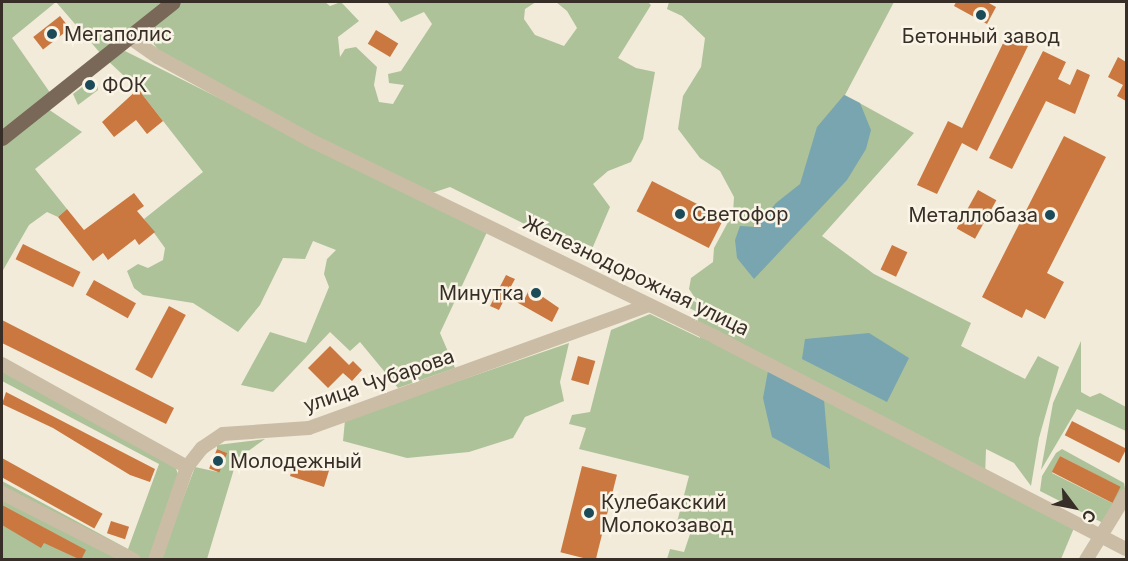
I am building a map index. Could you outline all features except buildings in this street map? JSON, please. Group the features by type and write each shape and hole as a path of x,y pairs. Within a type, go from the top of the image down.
{"main road":[{"path":"2,138 173,2"}],"street":[{"name":"Железнодорожная улица","path":"129,37 158,57 312,141 648,305 1126,549"},
{"name":"улица Чубарова","path":"155,560 187,468 202,448 223,434 309,428 648,305"},
{"path":"2,364 187,468"},
{"path":"2,493 134,560"},
{"path":"1086,560 1126,495"}],"green space":[{"path":"2,2 56,2 12,38 51,94 2,132"},
{"path":"56,2 165,2 101,54"},
{"path":"180,2 325,2 330,6 341,2 359,21 338,37 340,57 345,49 356,47 377,67 374,85 379,102 393,104 404,85 389,83 388,74 401,71 432,24 424,12 401,22 387,2 536,2 525,9 524,19 535,35 564,46 577,28 567,11 556,2 648,2 651,5 618,58 636,68 655,72 643,139 631,162 608,171 593,184 610,207 589,256 450,187 432,193 313,138 162,55 153,43 152,29"},
{"path":"669,2 894,2 845,95 914,133 822,236 874,274 971,323 961,346 1025,379 1038,356 1059,367 1039,438 1031,486 1014,463 986,449 985,478 1074,528 1061,559 667,559 670,549 684,552 691,531 676,526 689,476 579,449 586,428 569,424 572,415 590,412 611,330 650,314 700,338 697,312 680,303 682,294 699,304 689,289 691,278 713,262 714,248 733,213 734,197 720,171 700,158 678,129 683,96 701,67 705,38 682,16 667,9"},
{"path":"125,51 487,232 440,333 455,368 398,388 360,342 350,351 330,332 273,392 241,385 270,332 306,343 329,287 324,274 327,259 336,250 313,241 305,259 283,258 260,305 238,332 193,303 143,295 134,288 127,271 138,264 148,268 163,260 165,248 144,219 203,172 138,89 107,60"},
{"path":"90,81 98,85 98,90 78,105 73,94"},
{"path":"48,109 82,132 35,169 67,209 58,217 47,212 29,225 2,272 2,144"},
{"path":"1081,341 1081,392 1090,397 1100,393 1126,407 1126,431 1077,409 1041,470 1053,403"},
{"path":"569,343 560,382 564,401 525,417 513,438 469,452 407,458 343,441 345,420"},
{"path":"2,366 175,466 178,474 151,558 137,558 2,490 2,481 128,549 159,464 2,381"},
{"path":"265,439 237,459 207,559 160,560 195,467 218,472 227,453 217,449 217,445"},
{"path":"1062,449 1124,483 1125,489 1105,524 1040,491 1042,476 1056,453","holes":["1060,456 1120,487 1112,503 1052,473"]},
{"path":"2,496 128,559 2,559"}],"water":[{"path":"844,95 860,103 871,130 866,149 847,180 754,279 737,258 735,240 740,226 756,227 776,203 800,184 817,127"},
{"path":"869,333 909,358 887,402 802,359 805,339"},
{"path":"768,371 824,400 830,469 772,437 763,398"}],"place":[{"name":"Бетонный завод","path":"981,15"},
{"name":"Мегаполис","path":"52,34"},
{"name":"ФОК","path":"90,85"},
{"name":"Светофор","path":"680,214"},
{"name":"Металлобаза","path":"1050,215"},
{"name":"Минутка","path":"536,293"},
{"name":"Молодежный","path":"218,461"},
{"name":"Кулебакский Молокозавод","path":"589,513"}]}
